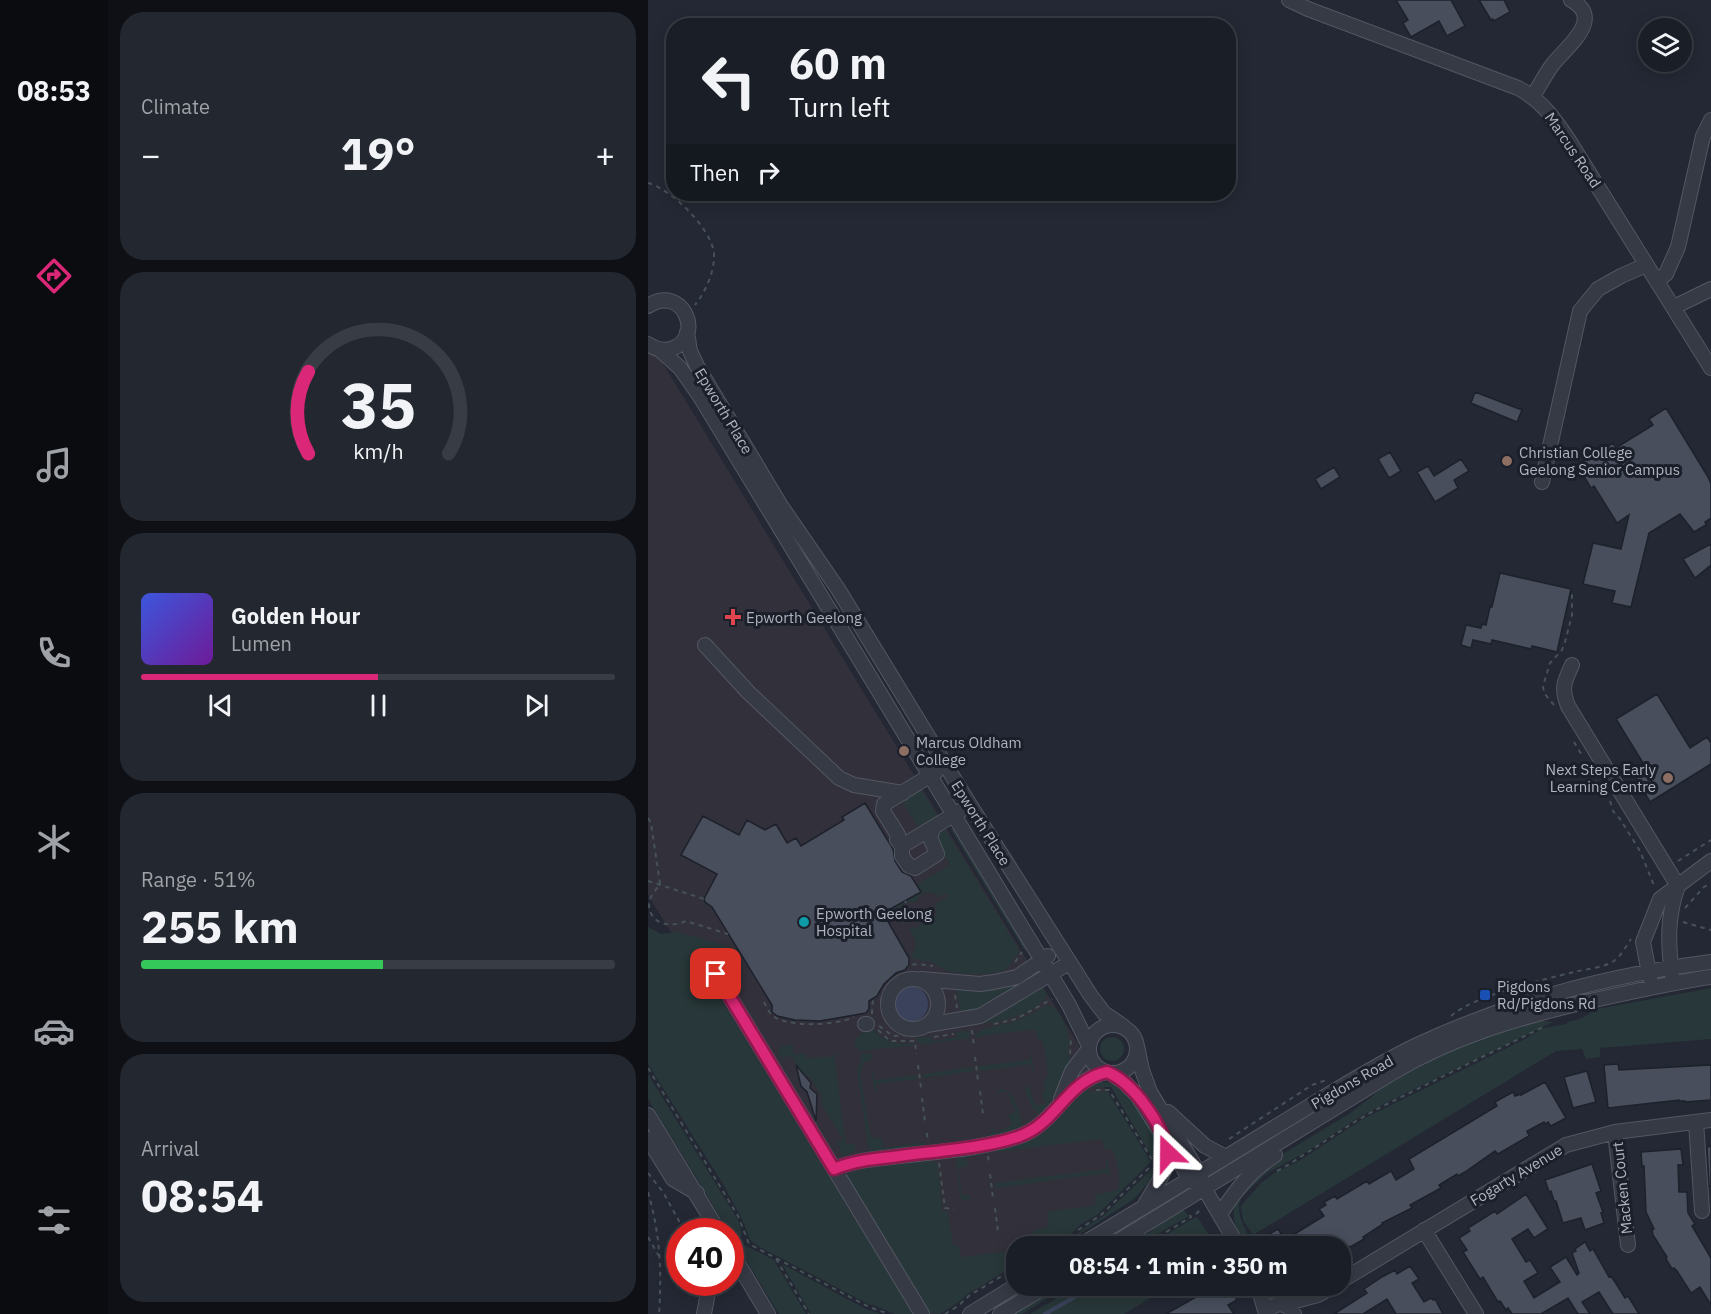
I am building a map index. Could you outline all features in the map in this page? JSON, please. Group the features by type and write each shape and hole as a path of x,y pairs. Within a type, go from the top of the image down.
{"street":[{"name":"Marcus Road","path":"1289,0 1510,85 1533,96 1548,111 1568,140 1711,368"},
{"path":"1533,96 1553,64 1575,41 1581,31 1583,11 1579,4 1571,0"},
{"path":"1657,281 1666,274 1678,247 1703,136 1711,120"},
{"path":"1542,482 1580,311 1598,289 1646,265"},
{"path":"1674,308 1711,289"},
{"path":"648,291 690,308"},
{"path":"648,306 660,300 667,300"},
{"name":"Epworth Place","path":"690,308 687,332 693,358 712,394 787,516 838,589 1095,1003 1108,1017 1123,1026"},
{"path":"653,348 668,350 683,340 687,332"},
{"name":"Epworth Place","path":"653,348 671,358 686,374 1051,975 1076,1017 1089,1047"},
{"path":"705,645 748,692 839,778 854,785 903,792"},
{"path":"1572,665 1564,683 1563,692 1568,706 1678,886 1669,922 1668,945 1673,984"},
{"path":"933,829 930,837 937,854 915,867 909,866 902,856 902,846 897,840 898,835 883,811 884,804 946,766"},
{"path":"902,846 970,805"},
{"path":"1653,988 1643,948 1644,936 1662,897 1711,861"},
{"path":"1060,948 1017,977 994,982 980,984 919,979 902,980 895,985 887,1000 891,1017 903,1027 920,1028 980,1016 1069,963"},
{"name":"Pigdons Road","path":"1087,1236 1143,1208 1370,1070 1442,1034 1542,997 1590,983 1671,967 1711,962"},
{"path":"716,974 922,1314"},
{"name":"Pigdons Road","path":"1126,1236 1392,1073 1442,1046 1500,1024 1549,1011 1711,977"},
{"path":"919,979 927,983 937,996 937,1012 927,1025"},
{"path":"1059,1103 1072,1071 1089,1047 1094,1033 1109,1024 1123,1026 1133,1034 1142,1070 1152,1095 1195,1176"},
{"path":"834,1169 857,1161 946,1150 1010,1139 1028,1133 1044,1122 1059,1103 1085,1080 1095,1075 1122,1072 1131,1065 1136,1058 1137,1046"},
{"path":"1089,1047 1094,1064 1134,1091 1166,1141 1204,1188 1232,1236"},
{"path":"1220,1214 1248,1176 1262,1163 1370,1094 1392,1073"},
{"path":"1152,1095 1196,1139 1226,1157"},
{"path":"648,1114 711,1218"},
{"name":"Fogarty Avenue","path":"1351,1275 1566,1145 1615,1132 1711,1120"},
{"path":"1696,1122 1702,1210"},
{"name":"Macken Court","path":"1615,1132 1628,1245"},
{"path":"648,1139 673,1179 697,1193"},
{"path":"1143,1208 1167,1165 1169,1157 1166,1141"},
{"path":"1424,1230 1476,1314"},
{"path":"744,1275 768,1314"},
{"path":"970,1314 1006,1291"},
{"path":"704,1314 708,1296"},
{"path":"1000,1314 1030,1296"},
{"path":"1261,1296 1266,1314"},
{"path":"1275,1296 1287,1307"},
{"path":"1266,1314 1272,1306 1287,1307 1315,1296"},
{"path":"1299,1314 1317,1296"}],"path":[{"path":"648,183 666,192"},
{"path":"676,201 702,228 712,245 714,258 711,276 690,308"},
{"path":"1543,686 1550,663 1562,650 1565,642 1572,615 1572,594"},
{"path":"648,818 651,823 660,884 650,899 649,906 653,916 664,925 676,926 686,921 728,934"},
{"path":"1672,865 1711,840"},
{"path":"648,881 704,898"},
{"path":"1681,914 1704,887 1711,883"},
{"path":"909,957 913,964"},
{"path":"954,987 958,1016"},
{"path":"764,1002 771,1015 799,1024 829,1024 868,1019"},
{"path":"868,1019 872,1008"},
{"path":"868,1019 890,1041 915,1041 916,1054"},
{"path":"1269,1174 1288,1165 1381,1107 1544,1026"},
{"path":"972,1027 974,1047"},
{"path":"975,1057 978,1081"},
{"path":"918,1065 921,1088"},
{"path":"648,1068 738,1216 747,1242 869,1308 889,1314"},
{"path":"1077,1232 1101,1215 1154,1163 1109,1090 1090,1090"},
{"path":"980,1091 983,1114"},
{"path":"922,1098 925,1122"},
{"path":"936,1160 940,1165 945,1208 954,1209"},
{"path":"648,1173 663,1192 677,1218"},
{"path":"990,1174 993,1198"},
{"path":"648,1192 656,1220 662,1260 659,1314"},
{"path":"995,1208 998,1232"},
{"path":"1160,1236 1191,1217"},
{"path":"648,1237 662,1260"},
{"path":"776,1259 809,1314"},
{"path":"945,1314 970,1295 1006,1274"}],"shaded area":[{"name":"Epworth Geelong","path":"648,339 1150,1162 1096,1214 1060,1236 1006,1236 1006,1271 936,1314 907,1314 648,895"},
{"path":"921,789 939,819 907,839 901,838 918,827 902,801 893,805"},
{"path":"950,828 957,832 1024,942 1026,953"},
{"path":"943,829 1020,951 1006,970 989,974 947,971 932,962 913,959 910,956 916,943 910,930 912,927 917,928 923,921 932,919 936,914 935,904 948,896 947,893 939,897 926,892 916,902 904,903 895,921 889,910 920,892 917,884 950,865 934,838 935,834"},
{"path":"648,927 661,934 678,932 737,949 743,958 706,949 699,955 698,962 913,1314 895,1314 870,1305 750,1240 744,1218 741,1218 723,1184 648,1064"},
{"path":"1033,975 1036,977 986,1008 961,1015 956,987 1023,980"},
{"path":"1042,988 1047,994 1035,1008 1003,1020 972,1025 989,1019"},
{"path":"1711,988 1711,1039 1600,1048 1600,1057 1586,1059 1582,1049 1556,1051 1253,1235 1243,1220 1241,1206 1261,1183 1273,1174 1299,1161 1363,1119 1543,1028 1567,1024 1597,1009"},
{"path":"1048,1005 1056,1010 1066,1025 1069,1036 1068,1054 1071,1063 1053,1097 1039,1113 1032,1108 1025,1090 1030,1085 1036,1106 1045,1103 1041,1093 1045,1092 1044,1083 1048,1074 1043,1042 1037,1038 1036,1029 975,1037 974,1035 982,1029 1014,1022"},
{"path":"1536,1020 1553,1022 1358,1118 1308,1151 1267,1173 1243,1196 1240,1194 1271,1161 1352,1112 1399,1075 1461,1045"},
{"path":"873,1029 891,1042 914,1043 914,1045 860,1051 855,1045 855,1039"},
{"path":"969,1031 970,1038 920,1045 920,1042 917,1042 917,1038 931,1036 932,1041 957,1037 956,1032"},
{"path":"1112,1037 1121,1040 1124,1049 1121,1058 1112,1061 1103,1058 1100,1049 1103,1040"},
{"path":"793,1044 793,1054 806,1054 806,1058 830,1057 834,1054 843,1053 834,1055 846,1144 855,1144 855,1150 852,1153 845,1156 838,1152 841,1150 837,1143 843,1139 821,1104 822,1097 810,1077 804,1075 790,1055 782,1059 778,1054 781,1047"},
{"path":"1031,1050 1034,1073 1032,1073 1031,1064 979,1071 979,1066 1030,1060"},
{"path":"871,1052 872,1059 864,1063 860,1072 870,1134 874,1138 882,1139 884,1148 926,1142 927,1145 873,1152 868,1147 857,1069 861,1061 860,1054"},
{"path":"974,1067 974,1071 923,1078 922,1074"},
{"path":"873,1070 875,1080 917,1075 918,1079 876,1084 877,1092 875,1093 871,1071"},
{"path":"648,1074 737,1218 721,1218 648,1099"},
{"path":"1099,1082 1119,1086 1140,1109 1160,1148 1162,1158 1159,1169 1111,1087 1092,1087 1091,1083"},
{"path":"1087,1087 1089,1092 1108,1092 1151,1162 1097,1215 1081,1224 1069,1236 1027,1236 1034,1230 1049,1226 1047,1212 1096,1205 1095,1195 1118,1190 1117,1163 1111,1149 1104,1149 1102,1139 990,1153 990,1150 1016,1145 1041,1134 1055,1122"},
{"path":"1007,1092 1013,1097 1022,1124 1016,1129 988,1137 987,1135 992,1134 991,1126 996,1133 1012,1124 1008,1115 1015,1112"},
{"path":"985,1151 985,1154 967,1157 968,1166 958,1168 962,1196 971,1195 970,1199 963,1201 960,1197 956,1160 960,1155"},
{"path":"928,1158 929,1162 935,1162 938,1165 942,1211 948,1212 953,1244 959,1247 961,1257 1006,1251 1006,1271 940,1314 927,1312 846,1179 849,1171 857,1167"},
{"path":"1106,1159 1110,1182 1107,1173 995,1188 994,1183 1106,1169"},
{"path":"1151,1170 1157,1173 1134,1199 1075,1236 1103,1216"},
{"path":"1237,1197 1240,1199 1239,1212 1249,1236 1241,1236 1237,1230 1234,1217"},
{"path":"1182,1209 1189,1216 1154,1236 1144,1236 1167,1217"},
{"path":"1194,1218 1198,1218 1210,1236 1164,1236"},
{"path":"744,1245 774,1260 806,1314 779,1314 744,1257"},
{"path":"782,1264 866,1309 881,1314 811,1314"},
{"path":"1041,1296 1052,1296 1022,1314 1011,1314"},
{"path":"1060,1296 1154,1296 1124,1314 1030,1314"}],"water":[{"path":"910,986 923,991 928,1004 923,1017 910,1022 897,1017 892,1004 897,991"}],"building":[{"path":"1396,0 1451,0 1465,26 1447,36 1439,21 1411,37 1403,23 1408,20"},
{"path":"1479,0 1504,0 1510,12 1494,21 1491,20"},
{"path":"1475,392 1522,410 1517,422 1471,403"},
{"path":"1666,408 1711,484 1711,518 1705,522 1706,525 1694,532 1680,514 1649,533 1631,607 1612,603 1615,591 1583,584 1593,543 1621,549 1629,515 1617,523 1594,486 1591,488 1577,465 1613,443 1616,448 1653,425 1649,419"},
{"path":"1390,452 1401,471 1389,478 1378,459"},
{"path":"1461,459 1469,471 1454,480 1458,488 1435,502 1417,472 1428,466 1434,476"},
{"path":"1334,467 1340,477 1321,489 1315,479"},
{"path":"1711,544 1711,565 1695,578 1683,559"},
{"path":"1500,573 1571,589 1557,652 1492,640 1491,644 1473,640 1471,648 1461,645 1466,625 1481,628 1482,624 1486,625"},
{"path":"1657,694 1690,748 1707,737 1711,743 1711,764 1650,802 1636,778 1648,771 1616,719"},
{"name":"Epworth Geelong Hospital","path":"865,803 893,849 895,861 902,872 911,876 921,892 883,913 909,958 909,964 905,970 896,973 884,984 877,996 869,1001 869,1009 866,1013 820,1021 795,1020 777,1016 772,1012 772,1005 712,907 705,902 704,899 717,874 681,855 703,816 739,835 747,820 765,830 776,824 787,843 796,838 801,846 844,820 842,817"},
{"path":"1618,1064 1619,1070 1711,1065 1711,1100 1685,1102 1679,1100 1608,1108 1604,1065"},
{"path":"796,1065 811,1083 810,1088 817,1094 816,1121 807,1092 801,1086"},
{"path":"1587,1071 1596,1102 1573,1108 1564,1077"},
{"path":"1545,1082 1566,1118 1551,1126 1548,1122 1545,1124 1544,1122 1527,1131 1529,1136 1498,1154 1495,1151 1465,1172 1439,1185 1441,1188 1410,1205 1412,1208 1382,1223 1352,1246 1351,1236 1292,1236 1324,1216 1319,1209 1326,1205 1324,1202 1335,1196 1337,1199 1367,1181 1369,1184 1391,1171 1396,1180 1414,1169 1409,1159 1497,1106 1495,1102 1513,1092 1515,1096"},
{"path":"1711,1146 1711,1186 1709,1186 1707,1147"},
{"path":"1681,1149 1683,1165 1678,1165 1679,1192 1687,1192 1688,1213 1695,1224 1692,1226 1711,1258 1711,1305 1700,1287 1691,1293 1677,1271 1672,1269 1653,1235 1652,1230 1654,1229 1646,1212 1644,1166 1642,1166 1641,1152"},
{"path":"1592,1164 1601,1191 1596,1193 1603,1212 1601,1213 1604,1223 1585,1230 1581,1218 1563,1223 1556,1201 1551,1191 1549,1192 1545,1180"},
{"path":"1526,1194 1548,1229 1534,1238 1528,1229 1512,1239 1526,1262 1530,1260 1538,1273 1524,1281 1534,1298 1560,1282 1550,1267 1566,1257 1577,1275 1579,1273 1572,1253 1585,1242 1590,1251 1593,1249 1609,1277 1611,1276 1625,1298 1628,1296 1639,1314 1613,1314 1599,1292 1582,1302 1590,1314 1578,1314 1568,1298 1541,1314 1512,1314 1500,1301 1498,1302 1483,1277 1480,1279 1463,1252 1467,1250 1459,1238 1470,1231 1468,1228 1495,1211 1497,1214"},
{"path":"1278,1229 1282,1236 1266,1236"},
{"path":"1410,1266 1419,1279 1412,1283 1424,1302 1431,1298 1435,1299 1443,1314 1396,1314 1387,1299 1363,1314 1334,1314 1367,1293 1364,1289 1382,1277 1395,1270 1397,1274"},
{"path":"1198,1296 1234,1296 1237,1300 1228,1305 1234,1314 1166,1314"}],"waterway":[{"path":"1045,1314 1076,1296"}],"place":[{"name":"Christian College Geelong Senior Campus","path":"1507,461"},
{"name":"Epworth Geelong","path":"733,617"},
{"name":"Marcus Oldham College","path":"904,751"},
{"name":"Next Steps Early Learning Centre","path":"1668,778"},
{"name":"Epworth Geelong Hospital","path":"804,922"},
{"name":"Pigdons Rd/Pigdons Rd","path":"1485,995"}],"route":[{"path":"716,974 834,1169 857,1161 987,1144 1028,1133 1044,1122 1059,1103 1081,1082 1107,1072 1128,1085 1142,1101 1166,1141 1168,1153"}]}
